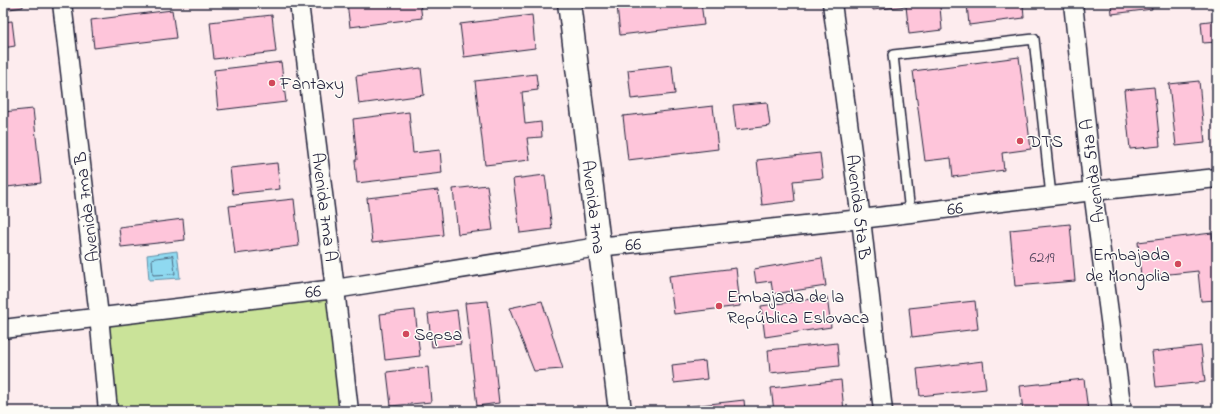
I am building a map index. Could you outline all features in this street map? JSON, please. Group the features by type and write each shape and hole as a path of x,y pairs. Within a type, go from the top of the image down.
{"main road":[{"name":"Avenida 7ma","path":"569,3 598,247 620,411"}],"street":[{"name":"Avenida 7ma B","path":"62,3 99,316 108,411"},
{"name":"Avenida 7ma A","path":"299,3 349,411"},
{"name":"Avenida 5ta B","path":"832,3 861,219 883,411"},
{"name":"Avenida 5ta A","path":"1073,3 1093,191 1122,411"},
{"name":"66","path":"3,329 99,316 335,289 598,247 861,219 1093,191 1217,178"}],"lane":[{"path":"910,213 893,55 1034,39 1051,196"}],"green space":[{"path":"335,289 349,411 108,411 99,316"}],"water":[{"path":"177,251 180,278 149,280 147,255"}],"building":[{"path":"3,3 23,3 23,7 3,10"},
{"path":"347,3 420,3 422,18 350,27"},
{"path":"634,3 701,3 704,25 620,35 617,5"},
{"path":"872,3 956,3 956,5 940,7 942,30 909,34 906,6 873,10"},
{"path":"1023,3 1024,18 969,25 967,4"},
{"path":"1111,3 1151,3 1152,9 1112,14"},
{"path":"172,10 176,38 94,48 91,20"},
{"path":"272,15 276,52 214,59 210,22"},
{"path":"532,15 535,48 464,57 460,24"},
{"path":"1217,20 1217,42 1203,43 1201,22"},
{"path":"12,21 15,46 3,48 3,22"},
{"path":"1019,57 1031,149 1002,153 1004,170 953,177 951,158 925,161 913,71"},
{"path":"281,62 286,102 218,110 214,70"},
{"path":"672,65 675,94 631,99 628,70"},
{"path":"421,68 424,95 359,104 356,76"},
{"path":"536,74 538,90 522,92 525,124 541,122 542,137 527,138 530,160 485,165 475,81"},
{"path":"1199,81 1205,143 1176,146 1169,84"},
{"path":"1217,84 1217,118 1215,118 1212,85"},
{"path":"1154,87 1160,146 1130,149 1124,90"},
{"path":"767,102 770,126 736,130 733,105"},
{"path":"713,106 718,149 628,160 623,116"},
{"path":"33,109 41,183 7,187 3,151 3,112"},
{"path":"409,112 413,153 440,150 442,173 357,183 355,160 357,160 353,119"},
{"path":"820,153 823,178 793,181 795,201 762,205 757,160"},
{"path":"277,163 280,189 233,194 230,168"},
{"path":"545,175 552,229 520,233 513,179"},
{"path":"487,185 493,230 458,234 453,189"},
{"path":"438,190 443,235 372,243 367,198"},
{"path":"294,199 299,246 235,254 229,206"},
{"path":"183,219 185,240 121,247 119,227"},
{"path":"1070,224 1075,281 1015,286 1010,230"},
{"name":"Embajada de Mongolia","path":"1212,233 1217,270 1217,300 1201,301 1198,271 1141,277 1138,242"},
{"path":"822,258 826,286 773,294 771,281 756,283 754,269"},
{"path":"736,268 740,306 674,314 669,276"},
{"path":"827,297 831,327 765,337 761,306"},
{"path":"488,301 499,403 477,406 465,303"},
{"path":"542,301 563,369 534,371 509,308"},
{"path":"975,301 978,329 912,337 909,308"},
{"path":"415,310 420,356 385,360 380,314"},
{"path":"457,310 461,344 432,347 428,314"},
{"path":"837,343 839,366 770,373 768,350"},
{"path":"1201,346 1205,382 1156,387 1152,352"},
{"path":"705,361 707,379 674,383 672,365"},
{"path":"983,361 986,389 920,396 917,369"},
{"path":"428,367 431,402 391,406 387,372"},
{"path":"1084,379 1088,411 1023,411 1020,386"},
{"path":"841,380 844,411 774,411 771,388"},
{"path":"744,400 745,411 683,411 683,407"},
{"path":"534,407 535,411 502,411"}],"place":[{"name":"Fantaxy","path":"272,83"},
{"name":"DTS","path":"1020,141"},
{"name":"Embajada de Mongolia","path":"1178,264"},
{"name":"Embajada de la República Eslovaca","path":"719,306"},
{"name":"Sepsa","path":"406,334"}]}
